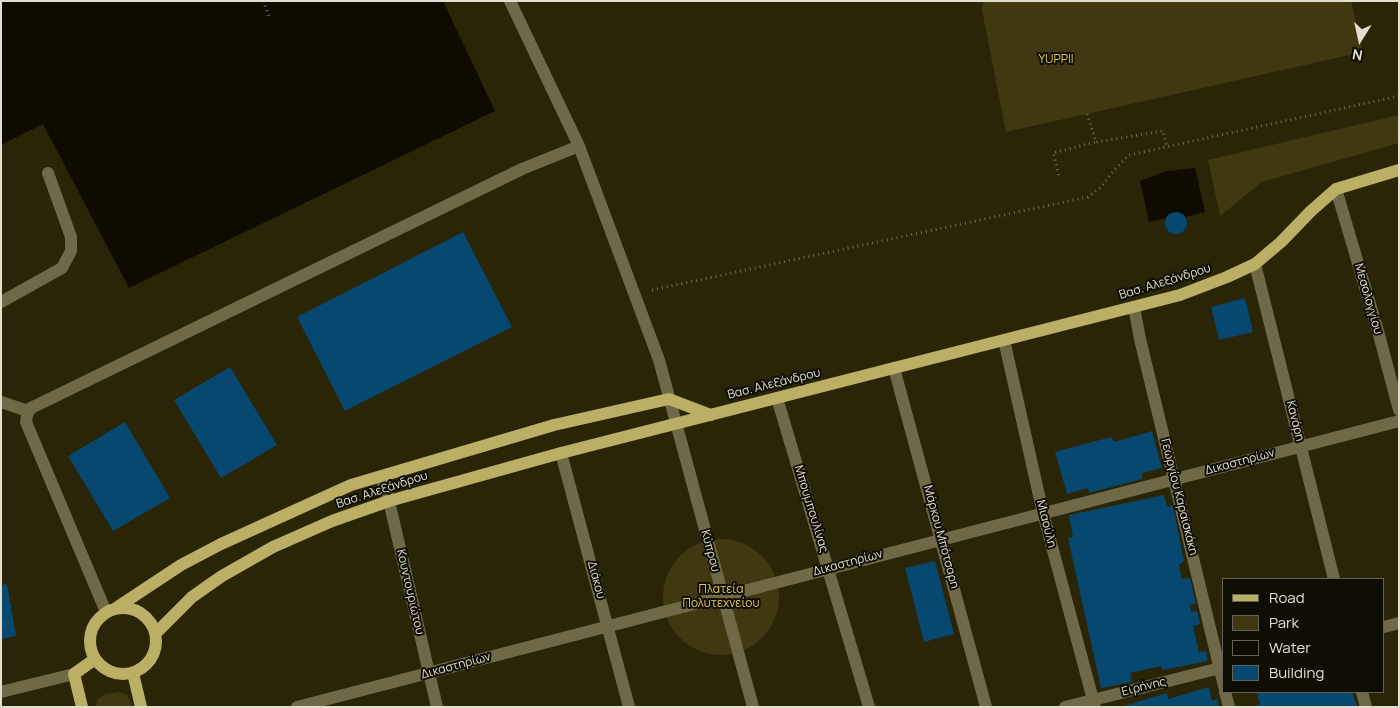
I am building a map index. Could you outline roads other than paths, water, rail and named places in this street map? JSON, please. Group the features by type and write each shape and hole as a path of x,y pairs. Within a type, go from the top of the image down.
{"main road":[{"name":"Βασ. Αλεξάνδρου","path":"156,632 192,596 252,558 332,520 389,501 561,453 1187,292 1255,264 1281,242 1311,211 1336,189 1399,170"},
{"name":"Βασ. Αλεξάνδρου","path":"111,610 181,565 221,544 351,485 381,478 554,425 669,399"},
{"path":"669,399 711,414"},
{"path":"126,607 136,610 148,620 156,632 157,643 155,653 150,662 133,673 122,674 102,667 95,659 91,650 90,638 92,628 98,619 111,610 126,607"},
{"path":"82,707 74,674 95,659"},
{"path":"133,673 141,707"}],"street":[{"path":"111,610 28,428 26,420 28,411 33,406 513,174 579,146 510,1"},
{"name":"Κύπρου","path":"579,146 659,360 753,707"},
{"path":"1,302 62,268 71,251 71,237 48,173"},
{"name":"Μεσολογγίου","path":"1336,189 1399,410"},
{"name":"Κανάρη","path":"1255,264 1334,578"},
{"name":"Γεωργίου Καραϊσκάκη","path":"1134,307 1140,339 1222,668"},
{"name":"Μιαούλη","path":"1004,340 1043,513 1094,703"},
{"name":"Μάρκου Μπότσαρη","path":"894,368 986,707"},
{"name":"Μπουμπουλίνας","path":"777,398 869,707"},
{"path":"1,402 28,411"},
{"name":"Δικαστηρίων","path":"297,707 1399,421"},
{"name":"Διάκου","path":"561,453 629,707"},
{"name":"Κουντουριώτου","path":"381,478 389,501 437,707"},
{"path":"1385,627 1399,623"},
{"name":"Ειρήνης","path":"1065,707 1094,703 1222,668"},
{"path":"1,692 74,674"},
{"path":"1225,693 1229,707"},
{"path":"1362,693 1366,707"}],"water":[{"path":"1,1 443,1 495,111 129,288 43,124 1,145"},
{"path":"1195,168 1205,212 1186,217 1179,213 1171,213 1166,218 1149,222 1140,181 1167,171"}],"park label":[{"name":"YUPPII","path":"1056,60"},
{"name":"Πλατεία Πολυτεχνείου","path":"721,597"}]}
